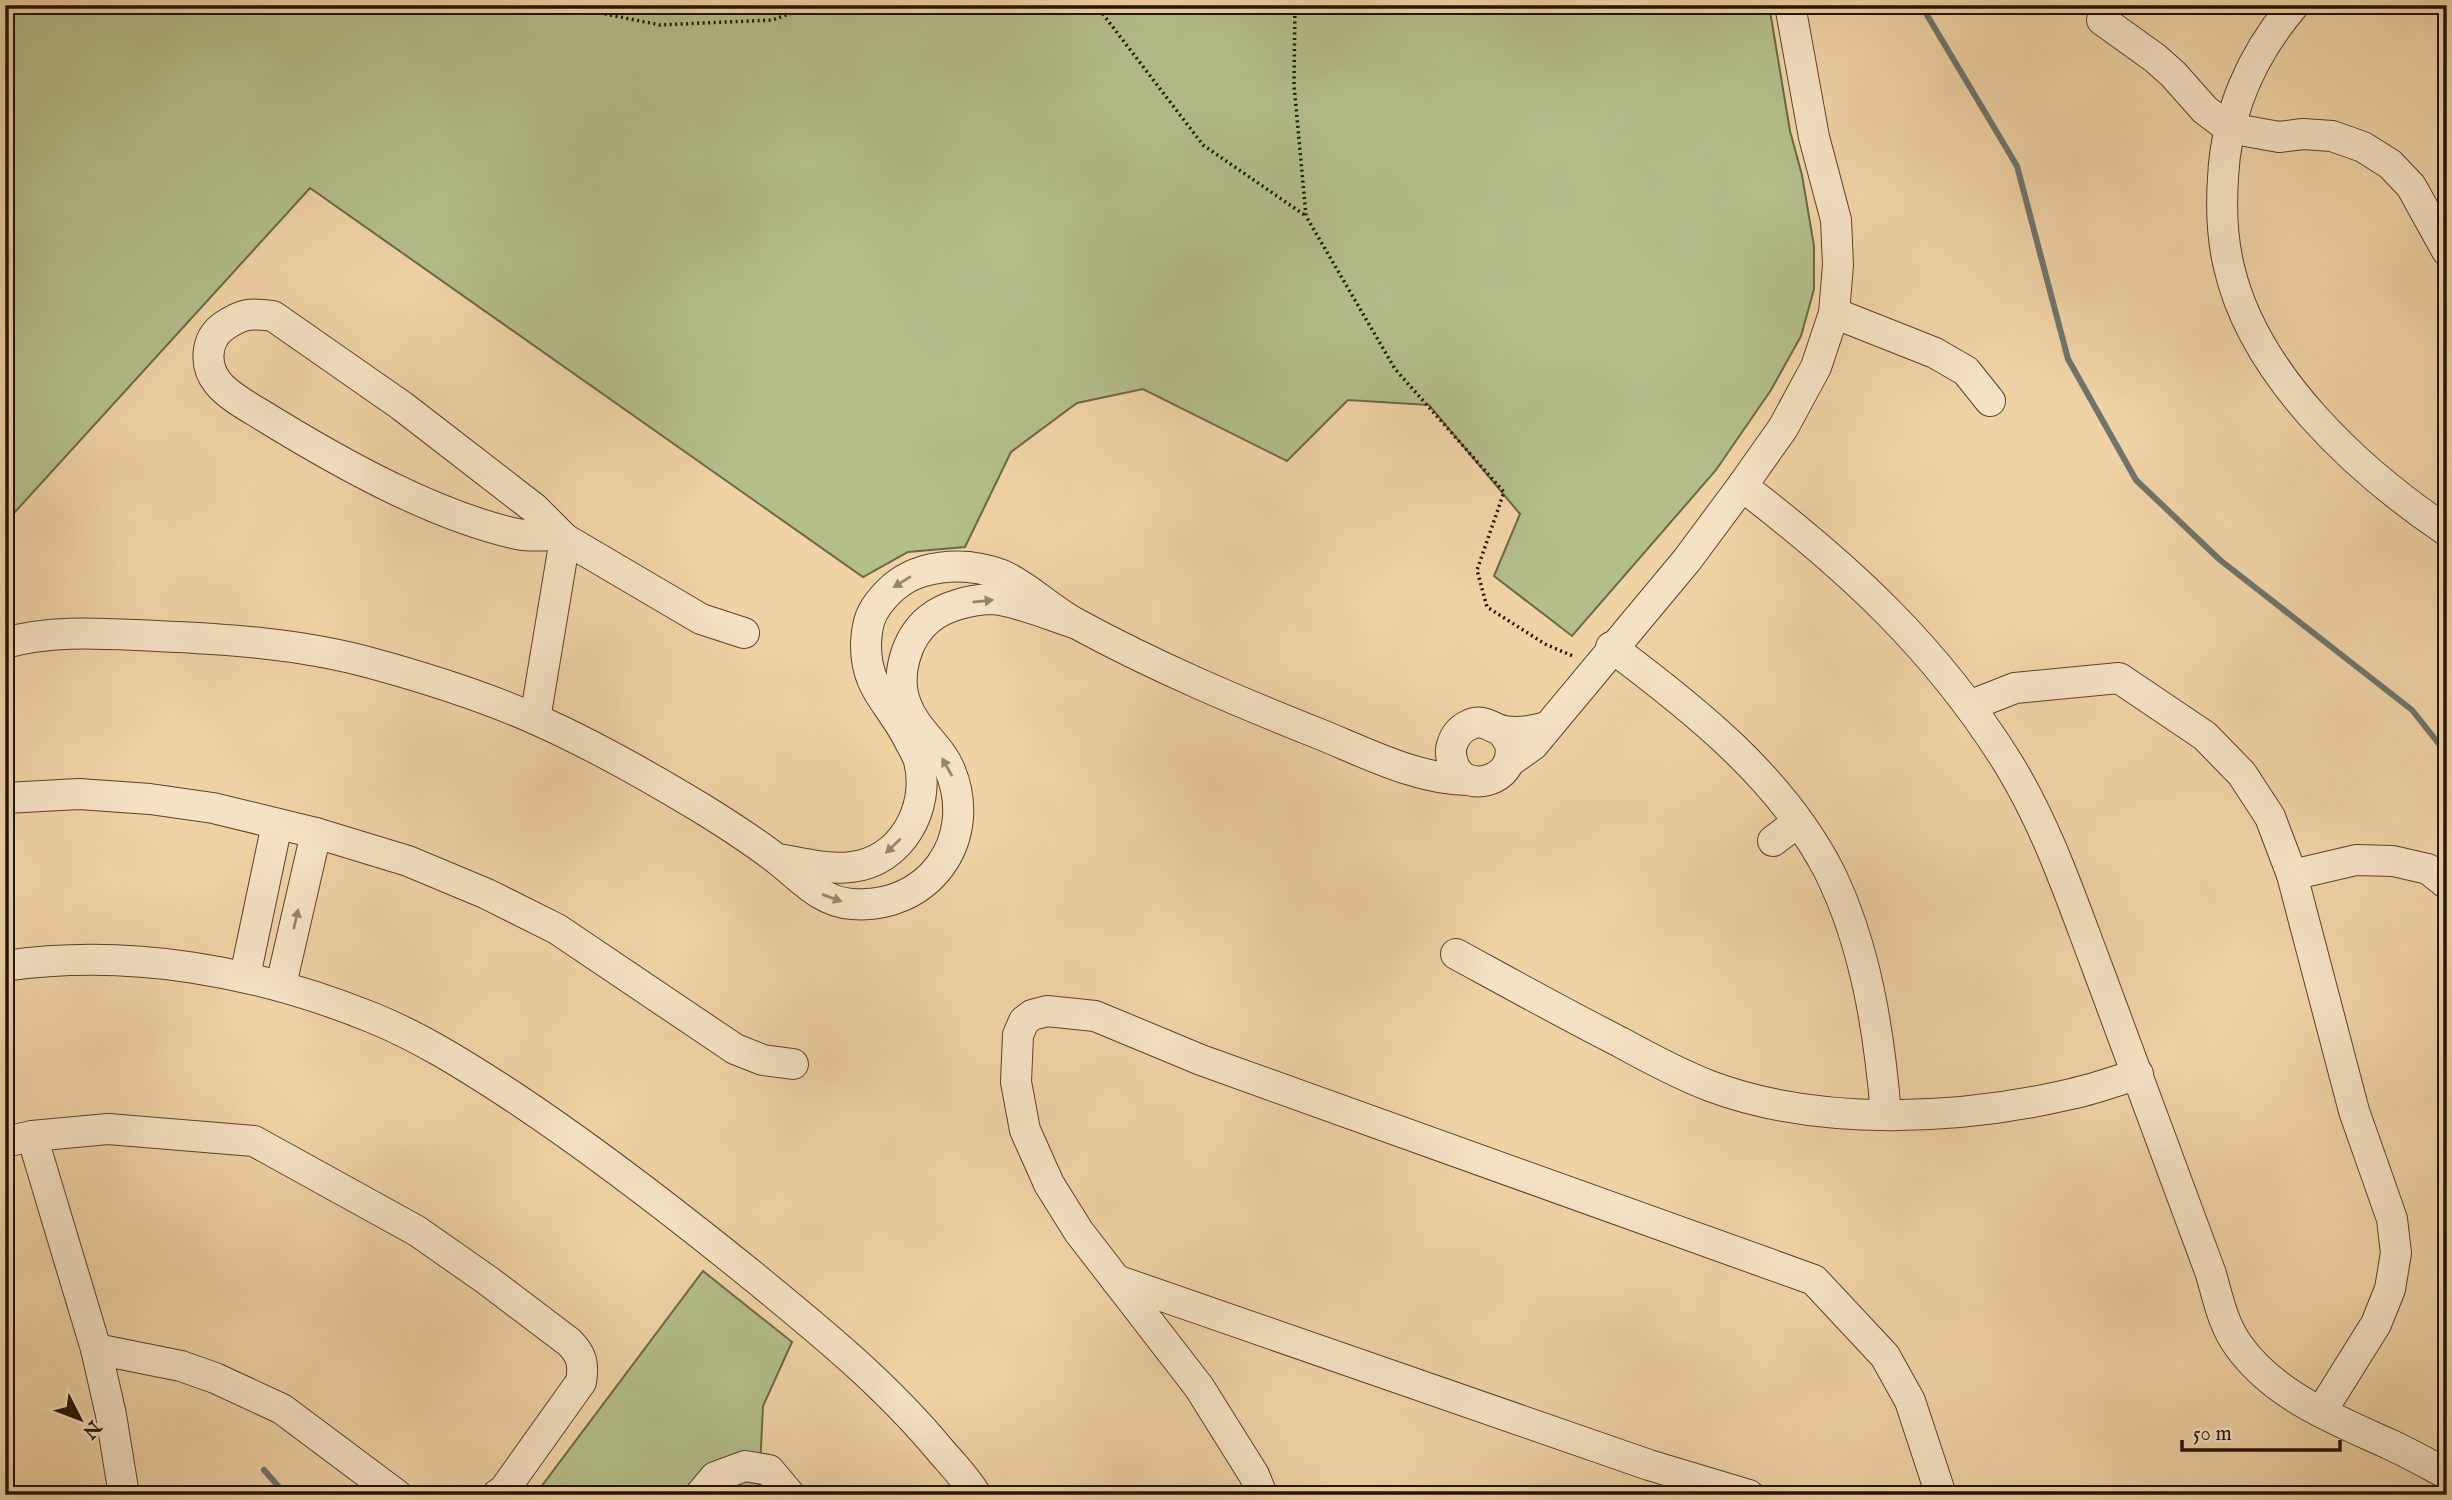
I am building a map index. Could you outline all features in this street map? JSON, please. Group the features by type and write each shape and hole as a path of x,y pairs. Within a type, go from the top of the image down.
{"street":[{"path":"777,859 850,867 863,864 875,861 895,847 910,827 919,807 919,761 905,731 871,679 866,662 870,616 886,593 902,579 951,565 978,568 1003,575 1074,622 1161,667 1264,712 1409,769 1445,779 1479,783 1492,780 1502,773 1509,762 1533,745 1687,560 1783,428 1816,367 1834,313 1838,265 1836,220 1814,137 1790,5"},
{"path":"2294,5 2259,53 2239,93 2229,128 2221,213 2229,268 2249,323 2278,372 2318,423 2361,466 2406,504 2447,531"},
{"path":"2102,20 2174,74 2205,110 2229,128 2279,137 2303,134 2332,136 2362,147 2390,164 2411,186 2447,251"},
{"path":"563,537 520,534 464,518 330,457 244,404 218,383 208,366 208,347 219,330 234,319 250,313 274,316 402,406 534,508 563,537 701,619 744,633"},
{"path":"1834,313 1935,353 1966,372 1990,401"},
{"path":"1742,486 1809,537 1904,626 1969,706 2008,764 2043,827 2211,1274 2221,1313 2237,1343 2273,1384 2320,1412 2447,1474"},
{"path":"535,719 563,537"},
{"path":"5,643 75,632 177,637 280,646 369,662 458,690 535,719 692,803 777,859 813,890 832,900 852,904 878,903 905,895 925,884 940,867 951,848 960,822 958,791 948,765 905,704 902,677 904,659 912,638 928,619 946,609 993,599 1074,622"},
{"path":"1604,657 1676,696 1719,734 1769,786 1798,822 1828,871 1850,922 1869,990 1881,1053 1886,1114"},
{"path":"1969,706 2015,688 2119,678 2205,736 2242,774 2270,817 2292,875 2354,1111 2392,1219 2396,1253 2390,1289 2376,1324 2320,1412"},
{"path":"1467,780 1454,767 1450,749 1457,733 1470,723 1487,722 1502,731 1524,733 1547,727"},
{"path":"1502,731 1510,745 1509,762"},
{"path":"1409,769 1450,749"},
{"path":"5,798 79,794 150,799 213,808 316,833 408,861 487,894 557,929 735,1049 763,1060 793,1064"},
{"path":"1773,841 1798,822"},
{"path":"245,975 277,824"},
{"path":"281,985 316,833"},
{"path":"2292,875 2356,860 2393,861 2428,869 2447,884"},
{"path":"1456,954 1593,1029 1711,1086 1765,1102 1822,1113 1936,1114 1999,1108 2073,1094 2137,1074"},
{"path":"5,966 30,962 110,960 245,975 374,1018 465,1065 549,1120 708,1241 840,1347 910,1413 976,1495"},
{"path":"1262,1495 1254,1475 1199,1387 1079,1232 1049,1184 1025,1130 1016,1082 1018,1035 1024,1020 1031,1015 1047,1011 1094,1016 1201,1060 1814,1280 1885,1356 1910,1401 1941,1495"},
{"path":"124,1495 111,1415 96,1349 18,1139 108,1129 254,1142 417,1231 487,1280 558,1334 578,1352 584,1365 581,1382 504,1490 497,1495"},
{"path":"1116,1280 1649,1465 1749,1495"},
{"path":"96,1349 181,1366 215,1378 282,1409 397,1495"},
{"path":"700,1495 715,1477 745,1466 769,1470 790,1495"}],"path":[{"path":"573,5 576,8 660,25 772,20 814,5"},
{"path":"1096,5 1203,145 1306,216"},
{"path":"1295,5 1294,85 1306,216 1395,369 1504,492 1477,570 1488,607 1545,644 1604,657"}],"green space":[{"path":"5,5 1769,5 1790,131 1802,175 1814,246 1814,289 1801,336 1771,390 1716,470 1572,636 1494,576 1520,514 1429,405 1348,400 1287,461 1143,389 1077,403 1011,452 965,547 908,552 863,577 310,188 5,523"},
{"path":"703,1271 792,1342 763,1406 759,1488 761,1495 535,1495"}],"waterway":[{"path":"1921,5 2017,166 2068,359 2136,480 2220,560 2412,710 2447,754"},
{"path":"264,1470 286,1495"}]}
